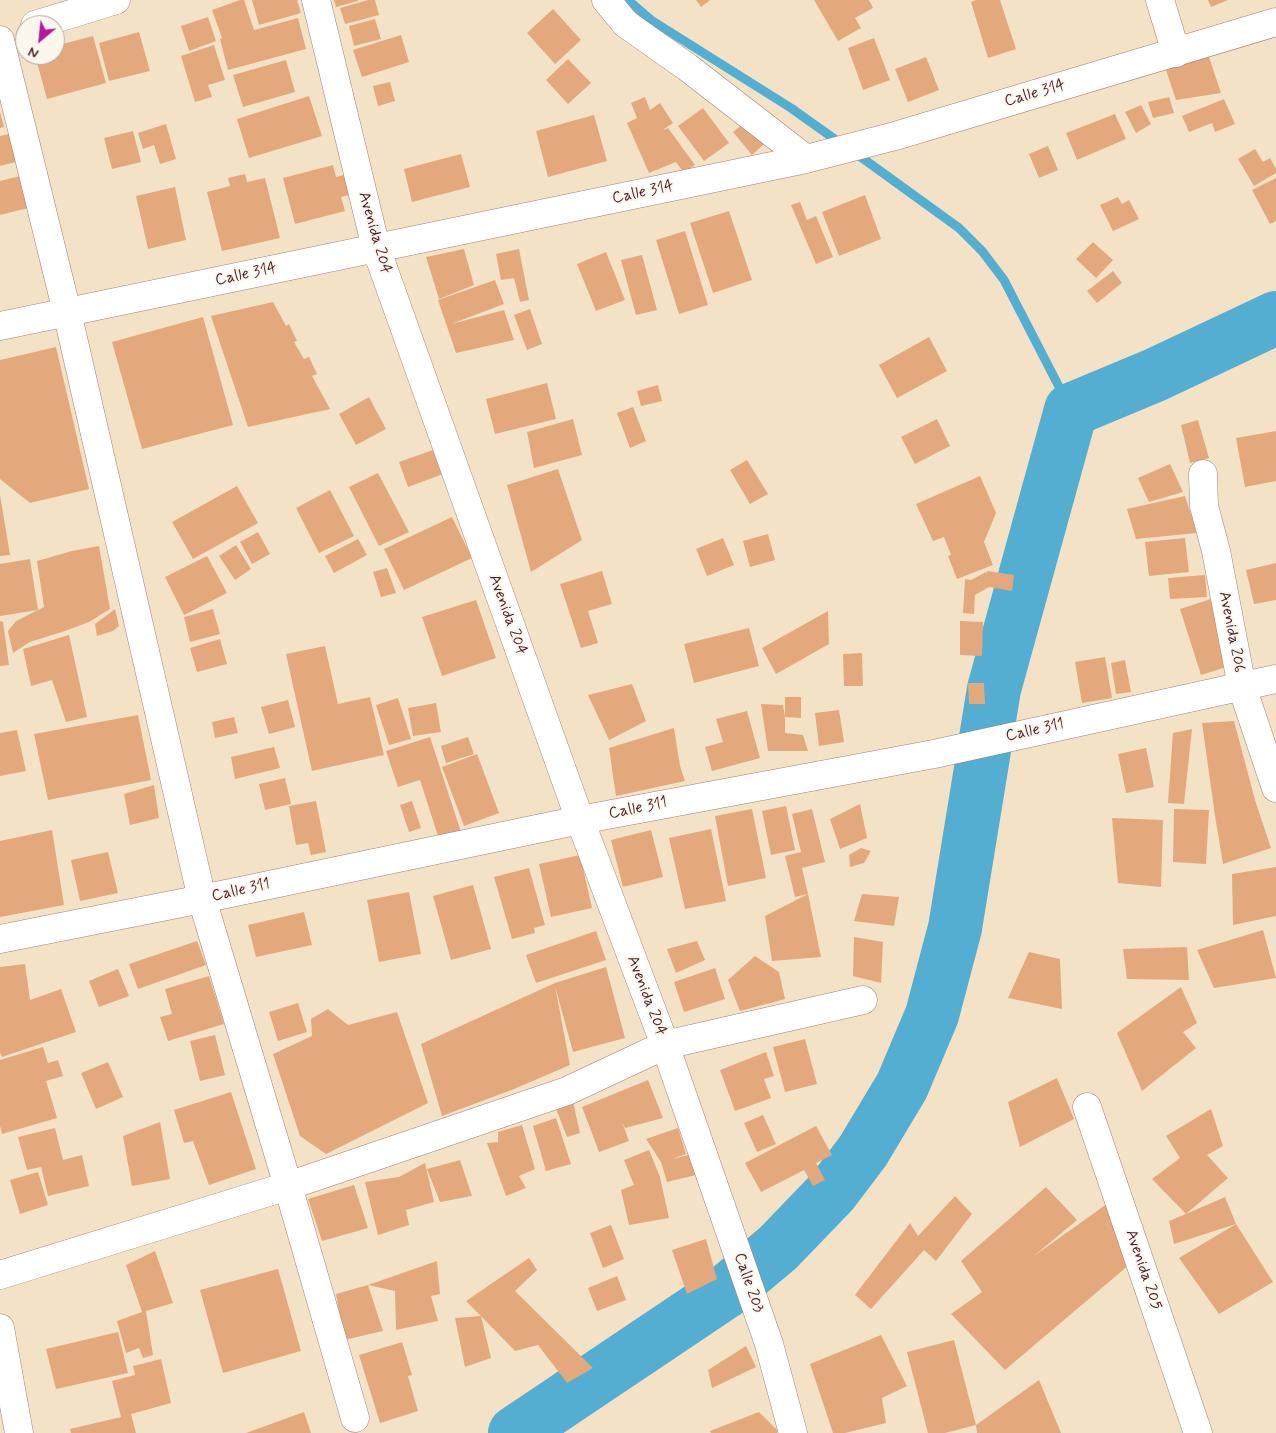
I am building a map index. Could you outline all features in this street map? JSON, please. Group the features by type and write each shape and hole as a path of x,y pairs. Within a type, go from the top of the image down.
{"street":[{"path":"65,16 116,0"},
{"name":"Avenida 204","path":"316,0 376,248 580,820 665,1045 726,1222"},
{"path":"606,0 626,24 687,66 806,159"},
{"path":"1160,0 1176,53"},
{"name":"Calle 314","path":"0,326 806,159 895,136 1276,22"},
{"path":"0,36 15,31"},
{"path":"0,40 66,312 202,899 355,1418"},
{"name":"Avenida 206","path":"1203,474 1204,506 1216,551 1242,687 1276,788"},
{"name":"Calle 311","path":"0,939 580,820 934,754 1276,679"},
{"path":"0,1275 288,1186 568,1091 665,1045 863,1000"},
{"name":"Avenida 205","path":"1087,1107 1198,1433"},
{"name":"Calle 203","path":"726,1222 769,1344 792,1433"},
{"path":"0,1328 19,1433"}],"building":[{"path":"244,0 254,30 298,18 306,49 228,70 220,39 222,38 212,10"},
{"path":"252,0 297,0 301,13 259,25"},
{"path":"334,0 358,0 358,1 336,7"},
{"path":"368,0 375,0 379,15 345,24 340,8"},
{"path":"696,0 710,0 701,7"},
{"path":"814,0 869,0 873,8 855,18 861,28 838,41"},
{"path":"976,0 1000,0 1016,49 988,58 971,2"},
{"path":"1208,0 1228,0 1211,7"},
{"path":"553,9 581,40 555,64 527,33"},
{"path":"208,17 216,41 189,51 181,26"},
{"path":"375,19 381,39 354,46 349,26"},
{"path":"139,32 150,71 109,81 99,43"},
{"path":"401,35 409,62 362,77 353,50"},
{"path":"93,36 106,83 47,99 38,65 65,65 65,43"},
{"path":"874,38 890,80 863,90 848,48"},
{"path":"214,45 225,80 208,85 212,97 195,102 181,56"},
{"path":"1208,54 1221,93 1176,100 1166,70"},
{"path":"926,57 939,90 908,102 895,69"},
{"path":"568,59 591,83 568,104 546,80"},
{"path":"286,60 295,92 243,107 233,75"},
{"path":"390,82 395,101 378,106 373,86"},
{"path":"309,96 322,136 249,158 237,119"},
{"path":"645,97 650,110 660,103 673,123 664,130 668,128 695,165 684,173 676,162 649,173 627,123 637,118 631,103"},
{"path":"1169,97 1174,113 1153,118 1148,102"},
{"path":"1224,99 1235,124 1215,132 1212,123 1189,132 1182,116"},
{"path":"1141,105 1151,124 1136,133 1125,112"},
{"path":"703,108 729,143 704,161 678,126"},
{"path":"0,112 4,127 0,128"},
{"path":"1115,114 1126,139 1077,160 1066,133"},
{"path":"594,115 607,161 548,177 536,131"},
{"path":"746,121 765,143 752,155 733,132"},
{"path":"166,124 176,159 160,164 154,145 143,149 138,133"},
{"path":"133,131 141,162 112,169 104,138"},
{"path":"17,132 24,160 0,166 0,136"},
{"path":"1048,146 1058,170 1039,178 1029,154"},
{"path":"1255,149 1263,162 1270,158 1276,173 1254,186 1238,159"},
{"path":"461,154 470,187 412,202 404,169"},
{"path":"333,165 336,177 352,173 357,193 341,197 345,211 295,224 283,178"},
{"path":"245,174 247,182 265,178 280,238 222,251 207,192 230,186 228,178"},
{"path":"20,176 28,208 0,215 0,181"},
{"path":"1276,178 1276,221 1270,224 1252,190"},
{"path":"175,187 186,240 148,249 136,196"},
{"path":"865,195 881,239 839,256 822,212"},
{"path":"1118,197 1122,204 1129,200 1139,219 1113,231 1100,205"},
{"path":"800,202 807,220 816,216 833,257 816,264 791,205"},
{"path":"729,211 752,280 713,293 690,223"},
{"path":"685,231 708,305 679,314 656,240"},
{"path":"1093,242 1113,260 1096,278 1076,259"},
{"path":"464,249 474,285 439,299 426,257"},
{"path":"519,249 529,300 520,302 514,278 501,280 496,254"},
{"path":"606,252 625,300 596,311 577,264"},
{"path":"642,255 657,310 636,315 621,260"},
{"path":"1113,271 1122,283 1097,303 1087,291"},
{"path":"495,280 504,304 451,324 504,310 514,340 456,353 438,300"},
{"path":"273,302 286,326 289,324 297,341 294,342 304,359 309,357 317,374 312,376 330,409 248,427 211,316"},
{"path":"530,309 542,344 527,350 514,315"},
{"path":"203,317 233,425 142,449 112,342"},
{"path":"929,337 947,371 897,398 879,365"},
{"path":"56,347 89,489 30,503 0,479 0,360"},
{"path":"547,383 556,419 495,434 486,399"},
{"path":"658,385 662,401 641,406 637,391"},
{"path":"369,397 386,429 356,445 339,414"},
{"path":"633,407 646,441 630,448 617,413"},
{"path":"573,419 582,455 534,468 527,432"},
{"path":"937,419 950,446 915,464 901,437"},
{"path":"1198,420 1209,458 1190,463 1181,425"},
{"path":"1276,431 1276,481 1245,487 1236,438"},
{"path":"433,450 443,474 408,487 399,462"},
{"path":"747,460 768,494 750,504 730,470"},
{"path":"1170,464 1183,492 1149,502 1138,478"},
{"path":"558,469 582,540 531,572 507,485"},
{"path":"378,473 409,532 379,546 349,487"},
{"path":"980,476 996,513 984,542 993,565 957,579 948,556 951,555 944,537 933,541 916,504"},
{"path":"237,486 258,523 193,559 172,522"},
{"path":"330,490 354,536 319,553 296,508"},
{"path":"0,495 10,555 0,556"},
{"path":"1185,496 1197,533 1136,539 1127,509"},
{"path":"452,517 472,558 404,590 384,549"},
{"path":"258,532 270,554 252,564 240,542"},
{"path":"768,534 775,560 750,567 743,541"},
{"path":"723,538 734,565 707,576 696,549"},
{"path":"1185,538 1189,572 1149,576 1145,542"},
{"path":"358,539 367,555 334,573 325,556"},
{"path":"236,545 251,569 235,580 219,556"},
{"path":"99,546 110,609 89,622 30,642 13,653 8,631 16,621 44,607 37,561"},
{"path":"207,556 227,593 184,615 165,577"},
{"path":"30,559 38,610 0,616 0,564"},
{"path":"1276,563 1276,600 1254,604 1246,570"},
{"path":"387,568 396,593 381,597 373,572"},
{"path":"602,571 612,604 588,611 598,643 581,648 560,584"},
{"path":"987,571 1014,575 1012,591 989,587 975,595 974,614 963,613 965,579 971,580 986,572 987,574"},
{"path":"1205,575 1207,597 1170,599 1168,578"},
{"path":"1214,598 1236,664 1201,675 1180,609"},
{"path":"476,600 496,658 442,676 422,617"},
{"path":"115,609 119,626 113,631 97,636 95,624"},
{"path":"213,609 220,634 190,642 184,617"},
{"path":"828,611 829,644 776,674 762,648"},
{"path":"0,621 3,622 9,665 0,666"},
{"path":"960,621 983,622 982,656 960,655"},
{"path":"749,628 759,666 694,683 684,644"},
{"path":"69,635 87,717 66,722 52,680 31,686 23,649"},
{"path":"220,639 227,664 197,672 190,648"},
{"path":"325,646 338,704 370,697 384,755 312,771 286,654"},
{"path":"862,653 863,686 844,686 843,654"},
{"path":"1105,657 1112,698 1082,703 1075,662"},
{"path":"1125,660 1131,692 1116,694 1111,663"},
{"path":"968,683 984,683 985,704 969,704"},
{"path":"632,684 646,721 609,740 588,695"},
{"path":"785,697 801,697 801,718 785,717"},
{"path":"398,698 411,739 389,745 376,705"},
{"path":"288,700 295,727 269,734 261,707"},
{"path":"436,703 441,732 413,736 408,708"},
{"path":"761,704 783,705 785,733 803,735 808,751 768,751"},
{"path":"839,710 844,742 819,746 815,713"},
{"path":"747,711 760,758 712,771 705,747 723,742 716,719"},
{"path":"138,715 151,780 48,800 34,734"},
{"path":"234,717 238,733 215,738 212,722"},
{"path":"1234,721 1255,800 1271,848 1223,864 1202,723"},
{"path":"674,728 680,766 685,781 616,796 609,748"},
{"path":"1192,729 1184,804 1168,803 1173,733"},
{"path":"17,730 26,771 0,776 0,733"},
{"path":"430,737 461,832 439,839 420,780 398,787 386,751"},
{"path":"468,737 474,754 446,763 441,746"},
{"path":"274,747 280,768 235,779 231,757"},
{"path":"1146,748 1154,787 1126,793 1118,754"},
{"path":"477,754 499,813 464,826 442,767"},
{"path":"285,778 291,804 265,810 259,784"},
{"path":"154,785 159,818 130,825 124,794"},
{"path":"316,801 326,852 311,855 308,843 296,845 289,806"},
{"path":"412,801 421,828 409,832 400,805"},
{"path":"860,804 867,838 840,849 830,819"},
{"path":"786,806 795,850 771,855 762,811"},
{"path":"752,809 766,878 728,886 715,816"},
{"path":"812,809 825,862 802,868 808,894 795,897 785,856 801,852 792,814"},
{"path":"1174,809 1209,810 1206,864 1173,862"},
{"path":"1112,818 1163,820 1161,887 1118,883"},
{"path":"711,829 726,901 685,909 669,838"},
{"path":"52,830 64,905 0,917 0,841"},
{"path":"651,830 663,877 623,887 611,840"},
{"path":"861,848 871,851 864,863 850,867 849,855"},
{"path":"108,852 118,893 80,901 71,860"},
{"path":"580,855 592,908 551,917 539,864"},
{"path":"1276,867 1276,916 1233,925 1232,874"},
{"path":"529,868 545,925 534,928 535,933 512,939 494,877"},
{"path":"473,885 491,949 451,960 433,896"},
{"path":"409,892 421,954 379,962 367,900"},
{"path":"808,894 821,957 772,961 765,916"},
{"path":"862,894 899,897 894,926 854,921"},
{"path":"304,912 312,945 256,957 248,925"},
{"path":"1263,930 1276,978 1214,988 1197,950"},
{"path":"596,931 606,960 536,983 526,955"},
{"path":"854,937 883,942 881,983 853,976"},
{"path":"197,941 206,965 138,989 129,964"},
{"path":"697,941 705,960 676,973 667,949"},
{"path":"1187,947 1189,980 1127,979 1123,949"},
{"path":"1029,952 1060,959 1062,1009 1008,998"},
{"path":"755,956 779,972 785,999 740,1011 728,980"},
{"path":"25,964 30,1000 61,989 76,1032 2,1057 0,1053 0,967"},
{"path":"606,967 625,1038 573,1052 555,986 570,1065 514,1089 442,1116 421,1044 555,983"},
{"path":"715,968 725,999 684,1012 674,982"},
{"path":"118,969 129,996 99,1007 89,981"},
{"path":"209,976 224,1024 168,1041 160,1017 172,1014 165,989"},
{"path":"1181,987 1197,1023 1183,1032 1196,1048 1142,1091 1117,1033"},
{"path":"298,1003 307,1032 278,1041 269,1012"},
{"path":"328,1009 348,1025 397,1012 428,1103 326,1154 300,1136 273,1054 312,1036 311,1019"},
{"path":"215,1035 225,1075 200,1081 190,1041"},
{"path":"805,1039 817,1084 785,1092 773,1047"},
{"path":"43,1047 48,1063 58,1060 63,1076 46,1081 57,1118 2,1134 0,1126 0,1060"},
{"path":"766,1052 774,1076 764,1079 771,1098 735,1111 720,1070"},
{"path":"108,1062 123,1097 96,1109 81,1073"},
{"path":"1057,1078 1074,1119 1020,1147 1008,1102"},
{"path":"648,1080 663,1118 625,1128 622,1122 629,1141 599,1152 582,1107"},
{"path":"231,1092 256,1169 209,1185 193,1141 184,1143 174,1110"},
{"path":"573,1102 580,1133 567,1137 555,1106"},
{"path":"1211,1109 1223,1146 1207,1155 1228,1178 1186,1214 1152,1179 1180,1158 1166,1136"},
{"path":"763,1115 776,1144 757,1152 744,1123"},
{"path":"556,1118 571,1164 546,1171 533,1126"},
{"path":"160,1122 170,1179 132,1186 123,1136"},
{"path":"522,1125 535,1169 519,1176 526,1188 506,1196 487,1143 498,1142 498,1132"},
{"path":"816,1126 832,1155 816,1163 825,1180 813,1186 804,1170 761,1192 745,1163"},
{"path":"55,1128 63,1160 82,1155 89,1186 48,1196 41,1167 27,1170 18,1137"},
{"path":"678,1128 686,1154 672,1159 692,1154 696,1175 667,1182 661,1162 646,1139"},
{"path":"649,1150 660,1177 669,1218 629,1225 621,1190 634,1185 624,1160"},
{"path":"460,1160 472,1196 440,1202 427,1169"},
{"path":"425,1163 434,1202 406,1210 409,1225 378,1235 365,1182 399,1177"},
{"path":"38,1172 48,1205 20,1214 10,1180"},
{"path":"354,1185 368,1228 322,1241 308,1199"},
{"path":"1046,1187 1077,1220 1034,1256 1111,1201 1136,1259 1005,1370 951,1314 982,1292 961,1261"},
{"path":"955,1196 972,1214 936,1261 924,1250 871,1309 855,1295 910,1223 918,1236"},
{"path":"1225,1197 1236,1224 1174,1244 1169,1221"},
{"path":"1236,1224 1273,1282 1219,1314 1179,1258"},
{"path":"611,1225 624,1259 603,1268 590,1233"},
{"path":"706,1239 717,1279 687,1294 672,1250"},
{"path":"155,1251 173,1303 146,1311 153,1355 143,1358 139,1348 126,1353 117,1321 142,1312 126,1265"},
{"path":"529,1258 537,1270 515,1291 593,1368 567,1383 538,1345 515,1351 466,1301"},
{"path":"437,1261 440,1294 431,1296 438,1321 396,1330 395,1291 368,1285"},
{"path":"278,1269 301,1351 223,1373 200,1290"},
{"path":"617,1276 626,1300 597,1311 588,1288"},
{"path":"368,1285 383,1331 344,1340 336,1294"},
{"path":"481,1316 491,1358 465,1367 455,1318"},
{"path":"118,1332 128,1373 56,1389 46,1349"},
{"path":"881,1335 907,1386 882,1398 886,1423 845,1433 833,1433 810,1364"},
{"path":"954,1340 976,1425 945,1433 928,1433 907,1352"},
{"path":"402,1342 412,1375 408,1376 418,1411 380,1423 359,1355"},
{"path":"746,1346 756,1367 712,1388 708,1370"},
{"path":"161,1359 171,1403 131,1414 136,1433 71,1433 70,1429 121,1417 112,1381 135,1375 133,1366"},
{"path":"1039,1380 1061,1433 977,1433 976,1425"},
{"path":"304,1412 311,1433 246,1433"},
{"path":"759,1412 777,1430 777,1433 711,1433 710,1431"}],"waterway":[{"path":"628,0 651,20 791,108 843,145"},
{"path":"854,152 959,228 982,251 1004,280 1071,410"},
{"path":"515,1433 728,1290 778,1248 832,1192 863,1151 902,1086 932,1015 955,928 994,689 1071,410 1155,375 1276,318"}]}
